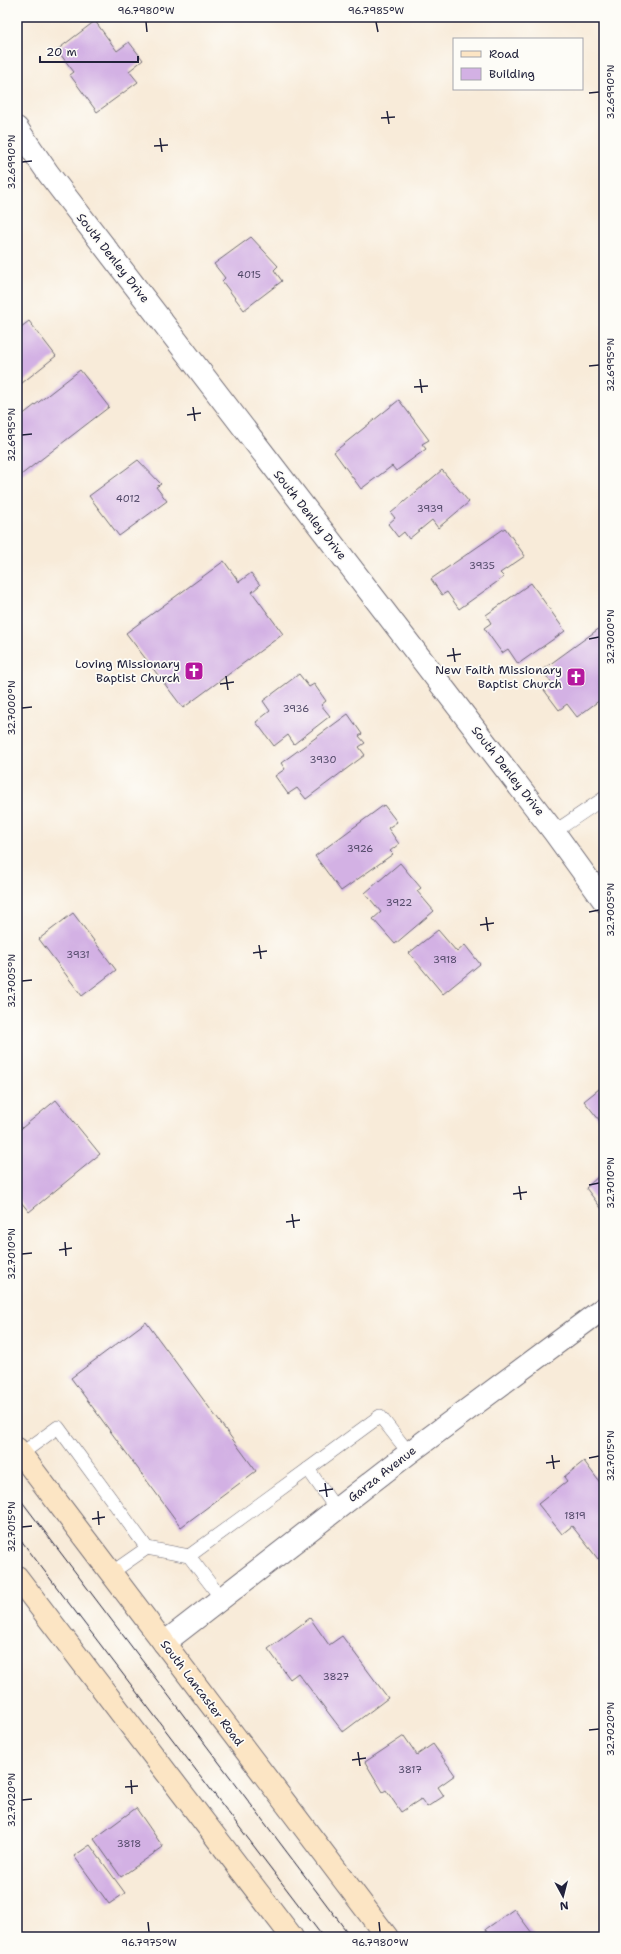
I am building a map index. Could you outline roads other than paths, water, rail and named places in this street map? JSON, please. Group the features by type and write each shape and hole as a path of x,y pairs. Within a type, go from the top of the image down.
{"main road":[{"name":"South Lancaster Road","path":"19,1451 387,1937"},
{"path":"17,1577 292,1937"}],"street":[{"name":"South Denley Drive","path":"17,128 48,174 554,832 604,901"},
{"name":"Garza Avenue","path":"164,1643 409,1453 604,1308"}],"lane":[{"path":"554,832 604,798"},
{"path":"190,1556 380,1416 409,1453"},
{"path":"19,1451 58,1427 147,1548 190,1556 221,1598"},
{"path":"308,1469 336,1509"},
{"path":"111,1573 147,1548"}],"tram line":[{"path":"17,1495 351,1937"},
{"path":"17,1535 323,1937"}],"place":[{"name":"Loving Missionary Baptist Church","path":"194,671"},
{"name":"New Faith Missionary Baptist Church","path":"576,677"}]}
